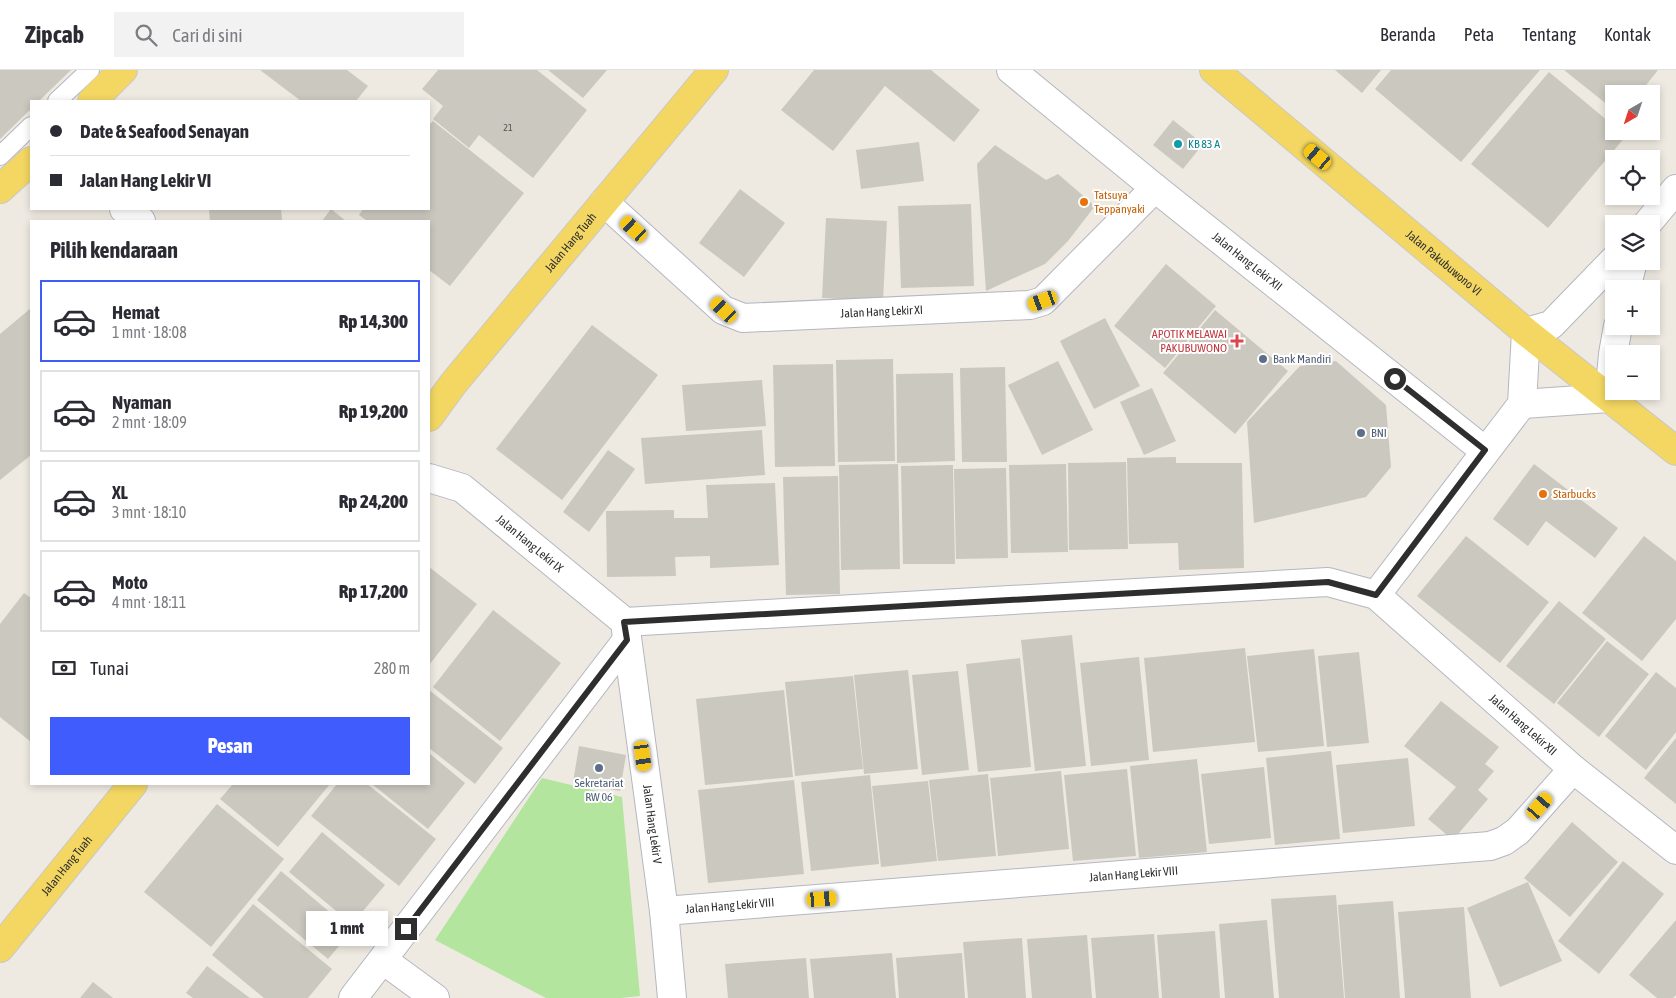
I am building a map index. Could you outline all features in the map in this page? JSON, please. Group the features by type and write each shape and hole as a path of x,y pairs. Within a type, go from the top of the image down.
{"main road":[{"path":"93,100 123,70"},
{"name":"Jalan Hang Tuah","path":"430,415 441,388 604,202 714,70"},
{"name":"Jalan Pakubuwono VI","path":"1214,70 1526,332 1605,395"},
{"path":"0,189 30,162"},
{"name":"Jalan Pakubuwono VI","path":"1612,400 1676,451"},
{"name":"Jalan Hang Tuah","path":"0,948 132,785"}],"street":[{"name":"Jalan Hang Lekir XII","path":"1011,70 1155,188 1485,450"},
{"name":"Jalan Hang Lekir XI","path":"604,202 724,310 743,318 1030,306 1043,301 1155,188"},
{"path":"1655,215 1676,189"},
{"path":"125,210 139,220"},
{"path":"353,998 626,631 1328,582 1376,595 1522,404 1526,332 1551,325 1605,269"},
{"path":"1522,404 1605,398"},
{"name":"Jalan Hang Lekir IX","path":"430,478 462,488 626,631"},
{"name":"Jalan Hang Lekir XII","path":"1376,595 1572,769 1676,850"},
{"name":"Jalan Hang Lekir V","path":"626,631 664,911 672,998"},
{"name":"Jalan Hang Lekir VIII","path":"664,911 1490,846 1504,841 1518,831 1572,769"},
{"path":"383,960 435,998"}],"lane":[{"path":"58,100 90,70"},
{"path":"0,156 30,127"}],"green space":[{"path":"542,778 622,797 640,996 621,998 546,998 435,940"}],"building":[{"path":"0,70 71,70 40,100 30,100 30,110 0,139"},
{"path":"260,70 347,70 368,86 357,100 300,100"},
{"path":"438,70 537,70 587,110 533,178 479,135 469,148 433,119 443,106 422,89"},
{"path":"548,70 607,70 583,98"},
{"path":"814,70 931,70 980,110 954,142 885,86 833,151 781,110"},
{"path":"1335,70 1381,70 1362,93"},
{"path":"1391,70 1540,70 1461,162 1375,89"},
{"path":"1564,70 1658,70 1646,85 1605,85 1605,103"},
{"path":"1549,72 1605,119 1605,140 1623,140 1614,150 1605,150 1605,161 1548,228 1471,164"},
{"name":"KB 83 A","path":"1173,120 1203,144 1183,169 1153,145"},
{"path":"433,121 524,193 450,286 430,271 430,220 366,220 359,215 362,210 430,210 430,124"},
{"path":"919,142 924,181 861,189 856,150"},
{"path":"995,145 1046,180 1058,174 1095,206 1068,241 1045,264 986,291 977,164"},
{"path":"740,189 785,223 744,277 699,243"},
{"path":"971,204 974,286 901,288 898,206"},
{"path":"209,210 281,210 282,220 210,220"},
{"path":"332,210 345,220 323,220"},
{"path":"826,218 887,221 883,301 822,298"},
{"path":"1166,264 1216,306 1165,368 1114,326"},
{"path":"30,309 30,456 0,480 0,334"},
{"path":"1215,310 1288,371 1235,434 1163,373"},
{"path":"1105,318 1140,386 1094,409 1060,341"},
{"path":"592,325 658,375 562,500 496,449"},
{"path":"893,359 895,461 838,462 836,360"},
{"path":"1058,361 1093,430 1042,455 1008,385"},
{"path":"1336,361 1386,405 1391,467 1366,497 1254,523 1247,422 1300,366"},
{"path":"833,364 835,466 775,467 773,365"},
{"path":"1005,367 1007,462 962,462 960,368"},
{"path":"953,373 955,461 897,463 896,374"},
{"path":"762,380 766,426 686,431 682,385"},
{"path":"1152,388 1176,441 1144,455 1120,402"},
{"path":"762,430 765,475 645,484 641,438"},
{"path":"608,450 635,469 589,532 563,512"},
{"path":"1176,457 1176,463 1242,463 1244,568 1179,570 1178,543 1129,544 1127,458"},
{"path":"1126,462 1128,549 1069,550 1068,463"},
{"path":"898,464 900,569 841,570 839,465"},
{"path":"1066,464 1068,552 1011,553 1009,465"},
{"name":"Starbucks","path":"1534,464 1618,528 1595,558 1546,521 1528,546 1493,519"},
{"path":"953,465 955,564 903,564 901,466"},
{"path":"1006,468 1008,558 956,559 954,469"},
{"path":"838,476 840,594 786,595 783,477"},
{"path":"775,483 779,565 710,568 710,556 675,557 676,576 607,577 606,511 674,510 674,518 708,518 706,485"},
{"path":"1466,536 1549,602 1500,663 1417,596"},
{"path":"1644,536 1676,561 1676,619 1642,661 1582,613"},
{"path":"430,568 477,604 430,664"},
{"path":"24,593 30,597 30,741 0,717 0,624"},
{"path":"1559,601 1606,639 1554,704 1506,666"},
{"path":"493,610 561,663 500,741 433,687"},
{"path":"1072,635 1086,766 1035,771 1021,640"},
{"path":"1607,641 1649,674 1599,737 1557,703"},
{"path":"1245,648 1255,742 1153,752 1144,658"},
{"path":"1314,649 1324,746 1258,752 1247,656"},
{"path":"1359,652 1369,743 1327,747 1318,656"},
{"path":"1139,657 1149,760 1091,766 1080,663"},
{"path":"1020,658 1031,767 978,772 966,664"},
{"path":"908,670 918,769 864,774 854,675"},
{"path":"958,671 969,770 922,775 912,675"},
{"path":"1656,672 1676,688 1676,732 1646,770 1605,736"},
{"path":"853,676 863,769 795,776 785,682"},
{"path":"784,690 793,777 705,785 696,699"},
{"path":"430,691 503,748 475,784 430,749"},
{"path":"1441,701 1499,747 1485,764 1494,771 1478,790 1488,799 1453,840 1428,819 1456,787 1404,746"},
{"path":"1676,738 1676,804 1644,778"},
{"name":"Sekretariat RW 06","path":"579,746 626,755 620,791 573,782"},
{"path":"1331,751 1340,839 1275,845 1266,758"},
{"path":"430,754 465,783 428,829 373,785 430,785"},
{"path":"1408,758 1415,826 1343,833 1336,765"},
{"path":"1197,759 1207,852 1139,858 1130,766"},
{"path":"1264,767 1271,838 1209,844 1201,774"},
{"path":"1127,769 1136,856 1073,861 1064,775"},
{"path":"1061,771 1069,849 998,856 990,778"},
{"path":"988,774 996,856 938,861 929,780"},
{"path":"870,775 879,864 811,871 801,782"},
{"path":"794,780 804,874 708,883 698,790"},
{"path":"928,781 937,861 881,867 872,786"},
{"path":"232,785 329,785 278,847 220,799"},
{"path":"336,785 368,785 436,839 399,886 311,816"},
{"path":"217,804 284,859 211,947 144,892"},
{"path":"1572,822 1618,862 1570,917 1524,878"},
{"path":"322,832 385,885 352,924 289,872"},
{"path":"1623,861 1664,894 1599,974 1558,941"},
{"path":"281,871 352,931 328,959 257,900"},
{"path":"1528,882 1562,961 1500,987 1467,908"},
{"path":"1336,895 1344,998 1279,998 1271,899"},
{"path":"1393,901 1400,998 1345,998 1338,905"},
{"path":"253,904 332,969 308,998 264,998 212,955"},
{"path":"1464,907 1471,998 1405,998 1398,912"},
{"path":"1267,920 1274,998 1225,998 1219,924"},
{"path":"1676,920 1676,995 1673,998 1657,998 1629,975"},
{"path":"1215,931 1220,998 1162,998 1157,935"},
{"path":"1154,934 1159,998 1096,998 1091,938"},
{"path":"1087,935 1092,998 1032,998 1027,939"},
{"path":"1022,938 1026,998 968,998 963,942"},
{"path":"892,953 896,998 814,998 810,959"},
{"path":"962,953 965,998 899,998 896,958"},
{"path":"806,958 809,998 728,998 725,964"},
{"path":"207,966 250,998 193,998 186,993"},
{"path":"93,982 113,998 80,998"}],"place":[{"name":"KB 83 A","path":"1178,144"},
{"name":"Tatsuya Teppanyaki","path":"1084,202"},
{"name":"APOTIK MELAWAI PAKUBUWONO","path":"1237,341"},
{"name":"Bank Mandiri","path":"1263,359"},
{"name":"BNI","path":"1361,433"},
{"name":"Starbucks","path":"1543,494"},
{"name":"Sekretariat RW 06","path":"599,768"}],"route":[{"path":"406,929 627,640 624,622 1328,582 1376,595 1485,450 1395,379"}]}
